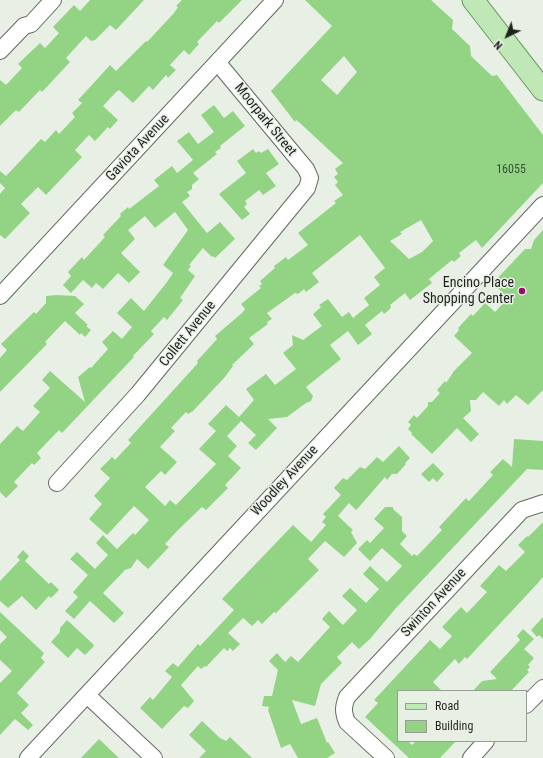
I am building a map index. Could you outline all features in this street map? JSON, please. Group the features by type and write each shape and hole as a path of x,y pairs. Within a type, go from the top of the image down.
{"main road":[{"path":"473,0 543,90"}],"street":[{"path":"0,51 24,26 31,24 54,0"},
{"name":"Gaviota Avenue","path":"0,296 275,0"},
{"name":"Moorpark Street","path":"218,63 306,169 310,178"},
{"name":"Collett Avenue","path":"57,483 138,394 307,188 310,178"},
{"name":"Woodley Avenue","path":"28,758 543,204"},
{"name":"Swinton Avenue","path":"386,758 347,722 344,714 344,705 347,698 522,510 543,503"},
{"path":"527,704 543,688"},
{"path":"87,695 154,758"},
{"path":"471,758 485,742"}],"building":[{"path":"90,0 144,0 116,30 110,25 95,40 91,41 86,36 66,58 70,62 42,92 40,90 19,112 16,110 0,126 0,80 6,85 22,68 18,64 40,43 45,48 59,33 53,27 74,5 80,11"},
{"path":"182,0 242,0 219,23 217,21 197,42 199,44 189,55 184,50 170,65 176,70 168,78 166,75 153,90 149,86 133,103 119,90 116,92 103,106 118,120 110,129 108,127 95,141 89,135 75,150 82,157 46,195 38,187 21,204 30,213 5,239 0,235 0,194 5,188 0,183 0,171 6,176 41,139 45,142 56,130 59,134 75,117 72,113 82,103 78,100 110,65 116,71 146,41 147,42 174,13 178,7 176,6"},
{"path":"305,0 431,0 453,20 452,29 470,46 471,56 492,76 497,75 543,135 543,183 482,248 476,240 459,253 461,256 454,262 452,260 429,279 432,283 410,300 405,293 390,305 390,309 384,314 382,311 365,325 372,334 358,345 348,331 330,345 341,359 306,387 313,396 311,401 287,417 268,419 277,428 256,450 248,443 256,435 241,421 227,436 237,446 228,456 241,468 225,485 228,488 206,510 202,507 179,529 165,544 169,547 148,569 137,559 131,568 125,570 103,593 124,613 114,623 90,601 74,619 65,611 78,597 73,592 88,575 70,559 77,552 95,569 108,555 96,543 103,535 117,549 133,533 135,535 149,520 134,506 107,535 89,519 102,504 94,496 110,478 100,469 112,457 115,460 131,443 128,440 198,363 197,361 217,339 215,336 242,313 245,309 241,304 261,288 259,286 262,284 260,281 275,268 274,266 286,257 288,260 308,245 298,233 336,203 334,201 343,195 335,185 338,182 334,177 338,174 335,169 343,163 301,124 296,120 295,122 271,91 332,26","holes":["344,56 357,72 337,95 321,80","421,220 433,241 422,252 409,259 390,241 402,234 400,232","360,235 385,268 374,277 380,285 364,298 369,305 353,318 349,312 342,317 328,299 319,305 321,307 313,314 322,326 303,340 292,335 293,345 283,353 296,369 275,385 266,374 246,389 254,400 239,417 226,405 208,424 216,431 199,449 216,464 176,505 170,500 165,506 145,487 161,471 165,475 177,462 160,447 175,431 171,428 186,412 188,414 193,411 225,377 233,366 232,365 254,344 249,338 268,324 267,322 272,319 267,313 295,293 298,294 304,289 306,292 319,282 312,273"]},
{"path":"214,105 224,118 233,111 245,126 220,146 221,148 215,152 217,154 193,173 199,179 192,185 192,189 187,192 190,196 182,202 207,233 220,222 235,239 215,258 203,248 189,265 191,266 188,270 195,276 180,298 183,300 167,320 164,317 151,331 154,334 133,356 134,357 62,433 59,430 37,453 41,458 34,465 32,463 14,482 18,486 6,498 0,492 0,444 17,426 23,431 40,412 33,406 50,388 42,380 50,371 85,402 78,377 90,367 91,368 108,349 102,342 113,331 122,339 132,327 117,313 131,298 144,311 167,282 173,273 163,265 188,230 175,212 155,228 145,216 128,230 135,239 121,253 140,272 129,283 118,273 103,289 96,283 92,288 83,280 71,293 63,285 71,276 68,272 82,257 84,260 105,237 103,235 121,216 120,214 159,186 154,180 172,166 177,173 193,160 177,141 189,132 198,144 214,132 201,115"},
{"path":"253,149 256,153 259,151 261,153 268,149 279,164 266,173 276,186 263,195 259,190 245,201 247,204 244,207 250,214 242,220 219,194 246,173 237,161"},
{"path":"543,230 543,390 528,405 516,395 507,404 504,400 499,406 483,392 476,400 470,400 471,411 463,418 479,434 471,442 457,428 432,454 411,434 412,433 408,429 411,425 408,422 414,415 417,418 428,406 428,402 432,402 440,393 437,390 445,381 446,383 454,371 472,353 454,336 459,330 458,328 471,314 473,316 485,303 495,312 508,298 493,283 525,249 531,249 534,240"},
{"path":"46,296 75,296 84,304 75,313 88,325 86,326 91,330 85,337 81,333 80,335 65,321 45,342 47,344 0,392 0,358 7,350 1,344 34,312 36,314 46,303"},
{"path":"514,439 543,441 543,470 527,469 396,608 370,639 359,649 352,642 337,657 342,663 321,684 315,706 292,700 301,724 317,718 327,743 328,742 335,753 327,758 298,758 290,744 281,748 268,710 269,707 262,706 264,696 272,696 278,670 269,661 277,653 285,662 291,656 298,662 330,627 322,619 329,611 343,625 357,610 342,596 350,588 366,603 379,589 363,574 370,566 387,582 402,566 382,548 370,561 358,549 367,540 370,543 384,528 374,519 385,507 393,507 393,509 402,517 402,531 407,536 400,544 412,556 414,554 417,556 442,530 439,527 466,498 469,501 493,475 490,472 503,459 512,467"},
{"path":"399,446 410,458 405,463 406,464 397,474 392,474 387,480 385,477 356,510 349,503 338,516 353,530 351,532 357,543 344,557 325,541 308,559 319,570 276,613 274,612 262,624 258,620 252,626 243,618 228,633 240,644 233,651 230,648 227,651 224,648 206,667 205,666 201,669 198,666 181,685 194,701 188,708 184,706 162,729 140,708 150,697 153,700 172,677 165,671 173,663 178,667 198,644 200,646 234,610 222,599 293,525 311,542 326,525 322,522 326,517 323,514 341,495 334,488 343,478 347,480 360,467 365,469 377,457 383,462"},
{"path":"433,463 444,474 437,482 433,478 429,482 421,474"},
{"path":"543,522 543,577 467,659 465,657 459,664 455,659 433,682 441,690 397,690 397,742 409,742 412,745 415,742 455,742 440,758 409,758 365,717 378,703 374,700 430,640 440,649 452,636 442,627 461,607 467,613 487,592 480,586 499,565 506,571 525,552 518,545 527,536 528,537"},
{"path":"23,550 29,556 25,561 49,584 51,582 59,590 51,598 49,596 36,610 22,596 8,608 0,601 0,581 20,560 17,557"},
{"path":"0,612 44,653 41,658 45,662 17,693 29,705 21,713 33,725 28,730 15,719 0,735 0,683 12,671 0,660 0,644 7,637 0,630"},
{"path":"543,617 543,639 539,635 537,637 531,630"},
{"path":"67,620 93,644 94,646 85,655 77,648 68,658 51,642 60,632 60,628"},
{"path":"523,629 534,639 524,649 534,658 528,665 530,667 527,670 529,672 512,690 474,690 482,681 497,679 490,672 520,640 517,636"},
{"path":"202,721 220,738 226,741 230,737 252,758 199,758 206,751 189,735"},
{"path":"99,739 119,758 81,758"}],"place":[{"name":"Encino Place Shopping Center","path":"522,291"}]}
